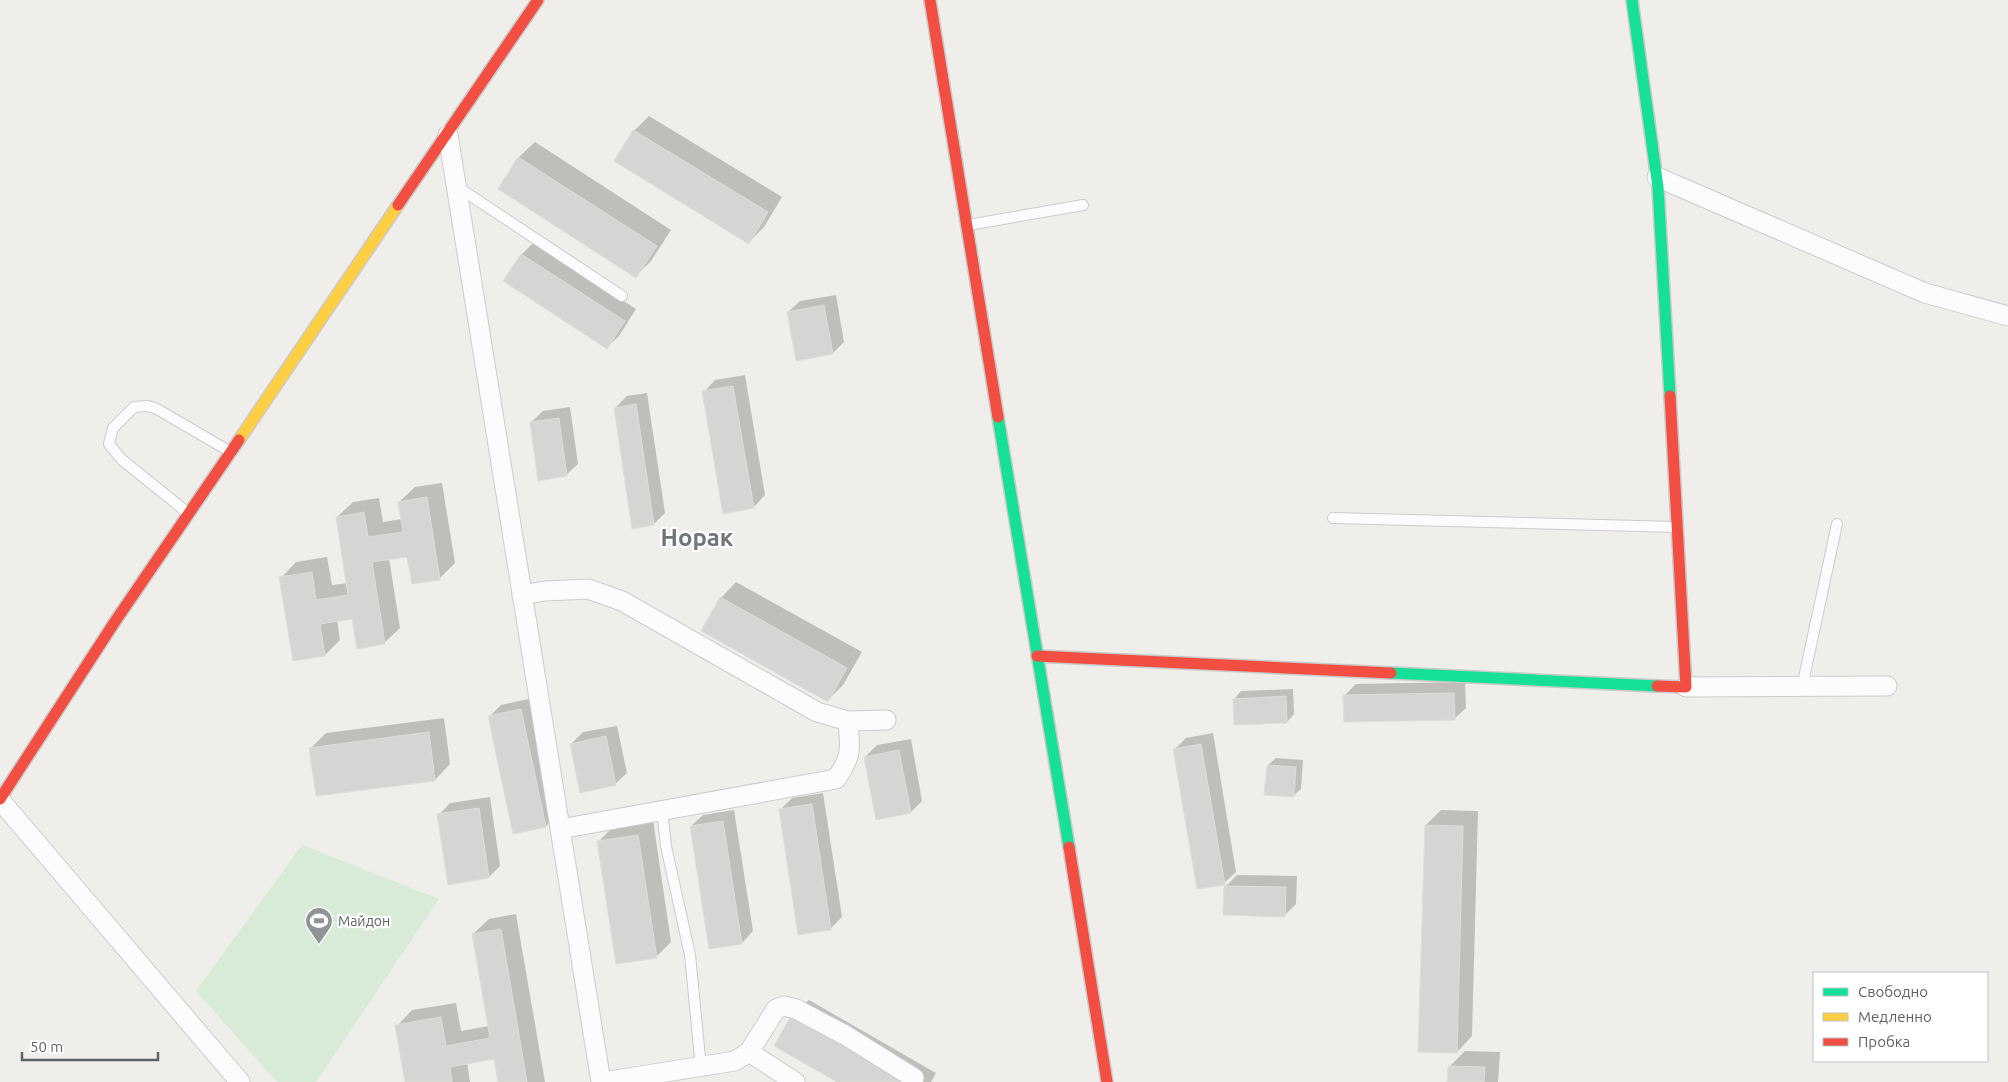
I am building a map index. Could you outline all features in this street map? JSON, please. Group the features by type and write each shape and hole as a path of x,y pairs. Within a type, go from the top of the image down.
{"street":[{"path":"240,1082 0,800 114,623 448,135 538,0"},
{"path":"930,0 1107,1082"},
{"path":"1632,0 1657,177 1686,687"},
{"path":"448,135 602,1082 701,1068 735,1061 749,1052 776,1009 784,1006 796,1009 844,1035 914,1078"},
{"path":"1657,177 1924,293 2008,316"},
{"path":"522,595 545,591 588,589 622,601 817,712 848,721 886,720"},
{"path":"1036,656 1686,687 1888,686"},
{"path":"560,829 836,779 848,763 850,746 848,721"},
{"path":"749,1052 794,1082"}],"lane":[{"path":"456,186 622,296"},
{"path":"967,225 1083,205"},
{"path":"189,514 121,459 109,444 113,428 134,406 148,406 157,409 231,452"},
{"path":"1333,518 1677,528"},
{"path":"1802,687 1837,524"},
{"path":"662,810 666,846 690,954 701,1068"}],"green space":[{"name":"Майдон","path":"302,845 439,899 316,1082 277,1082 196,991"}],"building":[{"path":"633,130 768,212 749,244 614,161"},
{"path":"518,157 657,246 636,278 498,189"},
{"path":"521,254 625,321 607,349 503,281"},
{"path":"824,305 833,354 796,361 787,312"},
{"path":"733,386 754,508 723,514 702,391"},
{"path":"636,404 654,525 632,529 614,408"},
{"path":"559,418 567,476 538,481 530,422"},
{"path":"427,497 440,580 412,584 407,557 372,562 385,644 357,649 352,619 320,624 325,656 293,661 279,577 312,572 316,600 348,595 336,517 364,512 368,537 403,532 398,502"},
{"path":"720,597 847,668 828,702 701,631"},
{"path":"1454,693 1455,720 1344,722 1343,695"},
{"path":"1286,696 1287,723 1234,725 1233,699"},
{"path":"521,709 546,827 513,834 488,716"},
{"path":"429,732 435,781 316,796 309,748"},
{"path":"606,736 616,785 580,793 570,744"},
{"path":"1201,744 1225,885 1197,889 1173,749"},
{"path":"899,750 911,813 876,820 864,757"},
{"path":"1267,765 1296,767 1294,797 1264,795"},
{"path":"812,804 831,930 798,935 779,809"},
{"path":"479,808 489,878 448,885 437,814"},
{"path":"723,821 742,944 709,949 690,826"},
{"path":"1425,825 1463,826 1457,1053 1418,1052"},
{"path":"638,835 657,958 616,964 597,841"},
{"path":"1224,886 1286,887 1285,917 1223,915"},
{"path":"501,929 527,1082 498,1082 494,1059 450,1067 452,1082 405,1082 395,1025 441,1017 446,1046 490,1038 472,934"},
{"path":"792,1014 910,1082 837,1082 774,1046"},
{"path":"1448,1066 1485,1067 1484,1082 1447,1082"}],"traffic: fast":[{"path":"1632,0 1658,187 1670,396"},
{"path":"998,417 1069,847"},
{"path":"1391,673 1657,686"}],"traffic: slow":[{"path":"239,440 398,205"}],"traffic: jam":[{"path":"398,205 538,0"},
{"path":"930,0 998,417"},
{"path":"1657,686 1686,687 1670,396"},
{"path":"0,799 114,623 239,440"},
{"path":"1037,656 1391,673"},
{"path":"1069,847 1107,1082"}],"place":[{"name":"Майдон","path":"319,945"}],"district":[{"name":"Норак","path":"697,537"}]}
